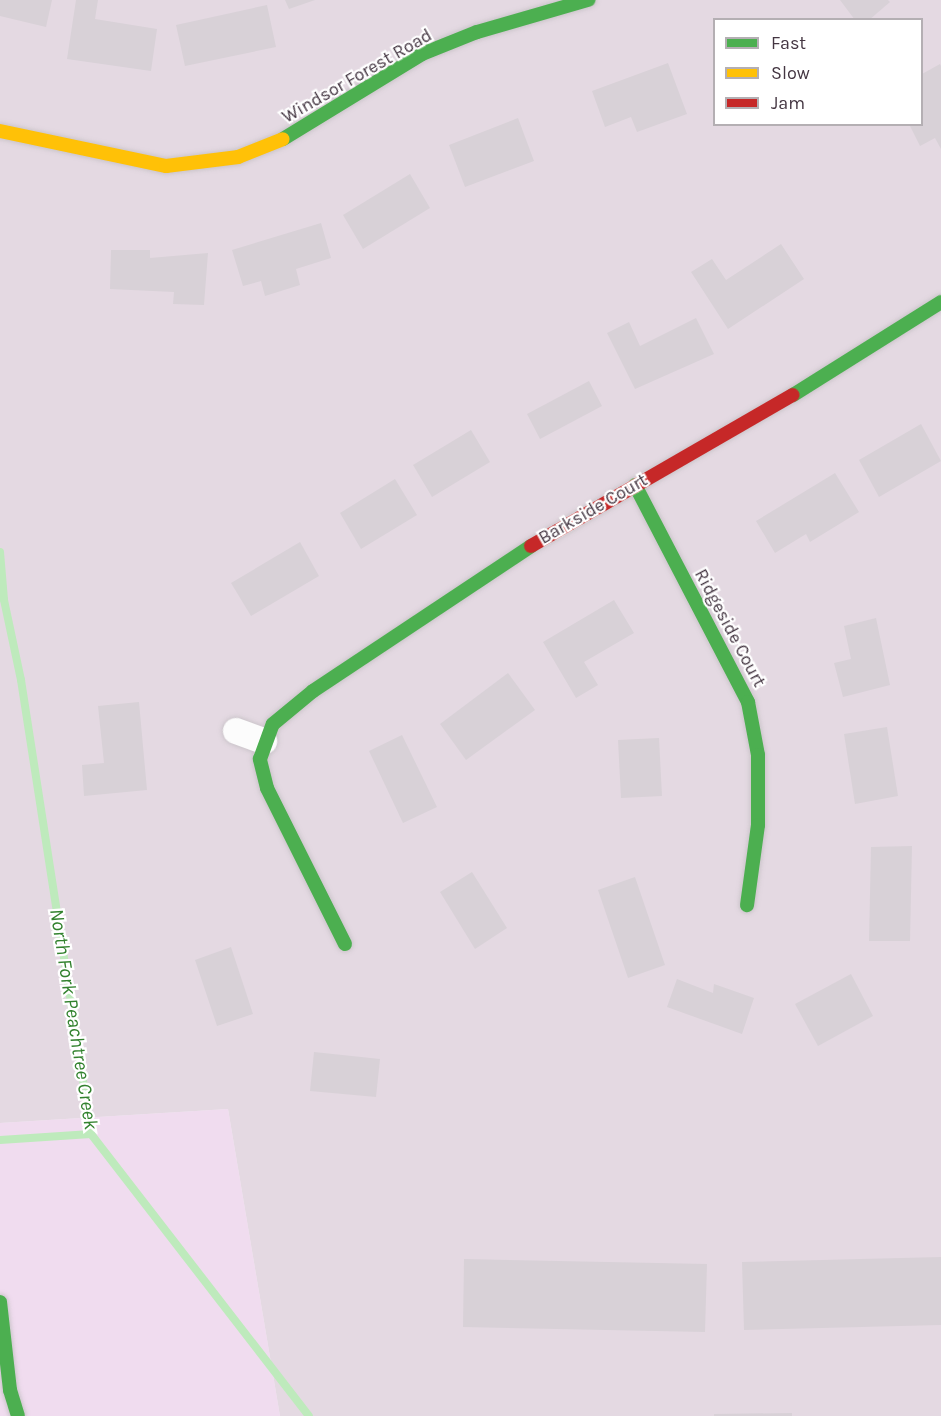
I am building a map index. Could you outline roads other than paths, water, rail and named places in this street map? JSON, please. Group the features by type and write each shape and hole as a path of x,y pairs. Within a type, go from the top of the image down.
{"street":[{"name":"Windsor Forest Road","path":"0,131 166,165 238,157 297,133 422,54 477,32 588,0"},
{"name":"Barkside Court","path":"264,741 273,724 313,691 519,553 811,385 941,302"},
{"name":"Ridgeside Court","path":"635,485 748,702 758,755 758,825 747,905"},
{"path":"236,731 264,741 260,759 267,788 345,944"},
{"path":"0,1302 10,1390 18,1416"}],"waterway":[{"name":"North Fork Peachtree Creek","path":"0,552 4,600 21,680 91,1134 309,1416"},
{"path":"0,1140 91,1134"}]}
